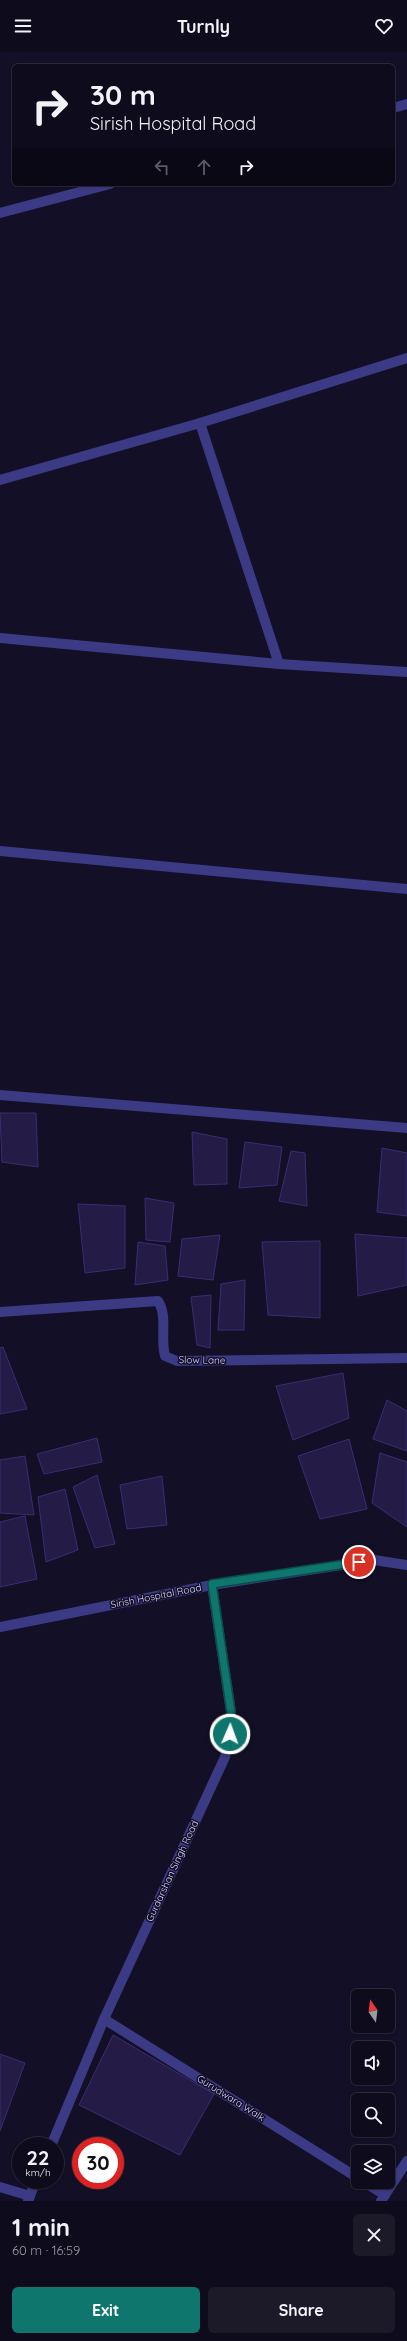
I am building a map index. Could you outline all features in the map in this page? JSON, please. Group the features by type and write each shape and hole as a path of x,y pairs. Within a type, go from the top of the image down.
{"street":[{"path":"395,107 407,104"},
{"path":"0,213 102,186"},
{"path":"0,480 200,423 407,358"},
{"path":"200,423 279,664"},
{"path":"0,638 279,664 407,672"},
{"path":"0,851 407,889"},
{"path":"0,1095 407,1128"},
{"name":"Slow Lane","path":"0,1312 158,1301 163,1308 162,1346 166,1356 177,1361 407,1358"},
{"name":"Sirish Hospital Road","path":"0,1627 212,1584 374,1560 407,1565"},
{"name":"Gurdarshan Singh Road","path":"55,2137 104,2018 224,1757 230,1734 231,1712 212,1584"},
{"name":"Gurudwara Walk","path":"104,2018 351,2174"},
{"path":"372,2189 383,2198 407,2161"},
{"path":"0,2187 29,2198"}],"building":[{"path":"0,1113 36,1113 38,1167 2,1162"},
{"path":"192,1132 227,1139 227,1184 194,1185"},
{"path":"245,1142 282,1147 277,1185 239,1188"},
{"path":"382,1148 407,1153 407,1216 377,1212"},
{"path":"291,1151 305,1153 307,1206 279,1201"},
{"path":"145,1198 174,1203 170,1242 146,1240"},
{"path":"78,1204 125,1206 125,1268 85,1273"},
{"path":"355,1234 407,1238 407,1285 358,1296"},
{"path":"220,1235 213,1280 178,1276 182,1239"},
{"path":"320,1241 320,1318 268,1315 262,1242"},
{"path":"138,1242 165,1246 168,1280 135,1285"},
{"path":"245,1280 244,1330 218,1330 221,1284"},
{"path":"211,1295 210,1348 197,1345 191,1297"},
{"path":"3,1347 27,1409 0,1414 0,1348"},
{"path":"343,1373 349,1418 293,1440 276,1386"},
{"path":"387,1400 407,1411 407,1451 373,1439"},
{"path":"97,1438 102,1462 44,1474 37,1454"},
{"path":"349,1439 367,1509 320,1519 298,1456"},
{"path":"380,1453 407,1462 407,1527 372,1503"},
{"path":"25,1456 34,1515 0,1513 0,1460"},
{"path":"97,1475 115,1544 95,1548 73,1487"},
{"path":"162,1476 167,1525 127,1529 120,1485"},
{"path":"65,1489 78,1550 46,1562 38,1497"},
{"path":"25,1516 37,1579 0,1587 0,1522"},
{"path":"113,2035 214,2094 180,2155 79,2105"},
{"path":"0,2054 25,2063 0,2131"}],"route":[{"path":"230,1734 231,1712 212,1584 359,1562"}]}
